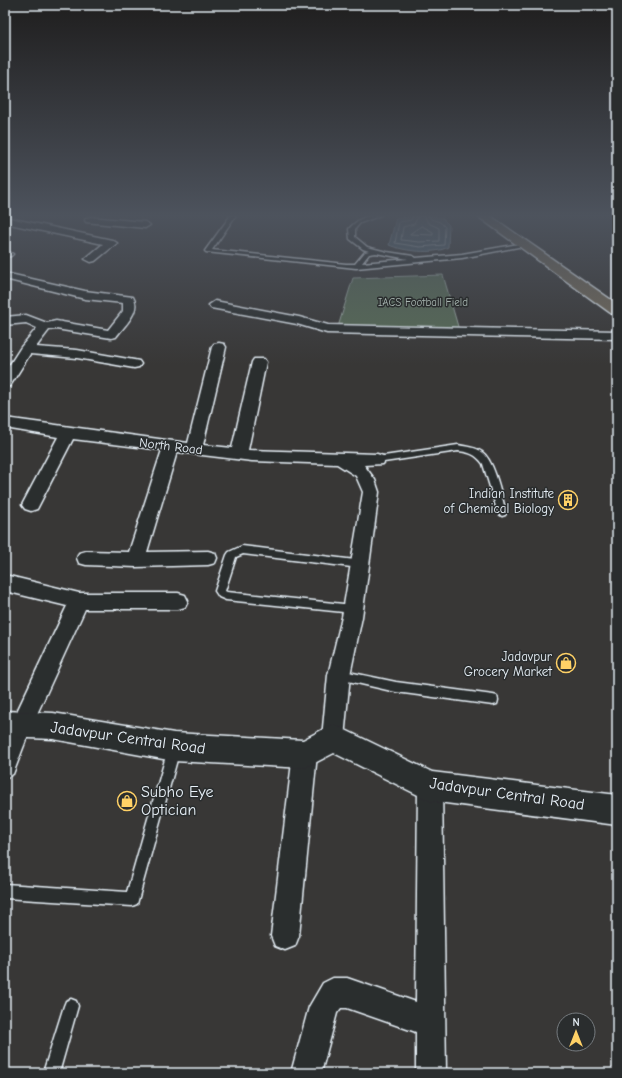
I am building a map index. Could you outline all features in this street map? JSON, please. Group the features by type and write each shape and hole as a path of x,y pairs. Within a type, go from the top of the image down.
{"main road":[{"path":"553,265 617,311"}],"street":[{"path":"5,276 85,295 129,300 129,311 111,334 56,325 45,327 26,350 5,383"},
{"path":"215,305 299,321 327,329 617,335"},
{"path":"5,321 18,318 35,320 45,327"},
{"path":"194,449 219,347"},
{"path":"26,350 77,354 134,364"},
{"path":"240,454 259,362"},
{"name":"North Road","path":"5,423 68,433 240,454 377,460"},
{"path":"31,505 68,433"},
{"path":"136,560 171,446"},
{"name":"North Road","path":"333,738 339,675 353,609 371,492 368,479 359,468 339,459"},
{"path":"86,558 136,560 208,558"},
{"path":"5,583 79,601 178,601"},
{"path":"5,766 13,724 79,601"},
{"name":"Jadavpur Central Road","path":"13,724 53,726 174,747 305,754"},
{"path":"285,936 305,754 333,738"},
{"name":"Jadavpur Central Road","path":"333,738 430,786 617,810"},
{"path":"430,786 431,1073"},
{"path":"306,1073 324,1007 333,993 347,993 431,1022"}],"lane":[{"path":"340,265 363,265"},
{"path":"377,460 458,448 472,450 481,455 487,463 502,513"},
{"path":"353,609 226,596 220,591 232,555 242,550 360,564"},
{"path":"339,675 396,686 493,700"},
{"path":"5,891 132,899 174,747"},
{"path":"51,1073 71,1006"}],"green space":[{"name":"IACS Football Field","path":"443,275 459,330 338,327 353,278"}],"place":[{"name":"Indian Institute of Chemical Biology","path":"568,500"},
{"name":"Jadavpur Grocery Market","path":"566,663"},
{"name":"Subho Eye Optician","path":"127,801"}]}
